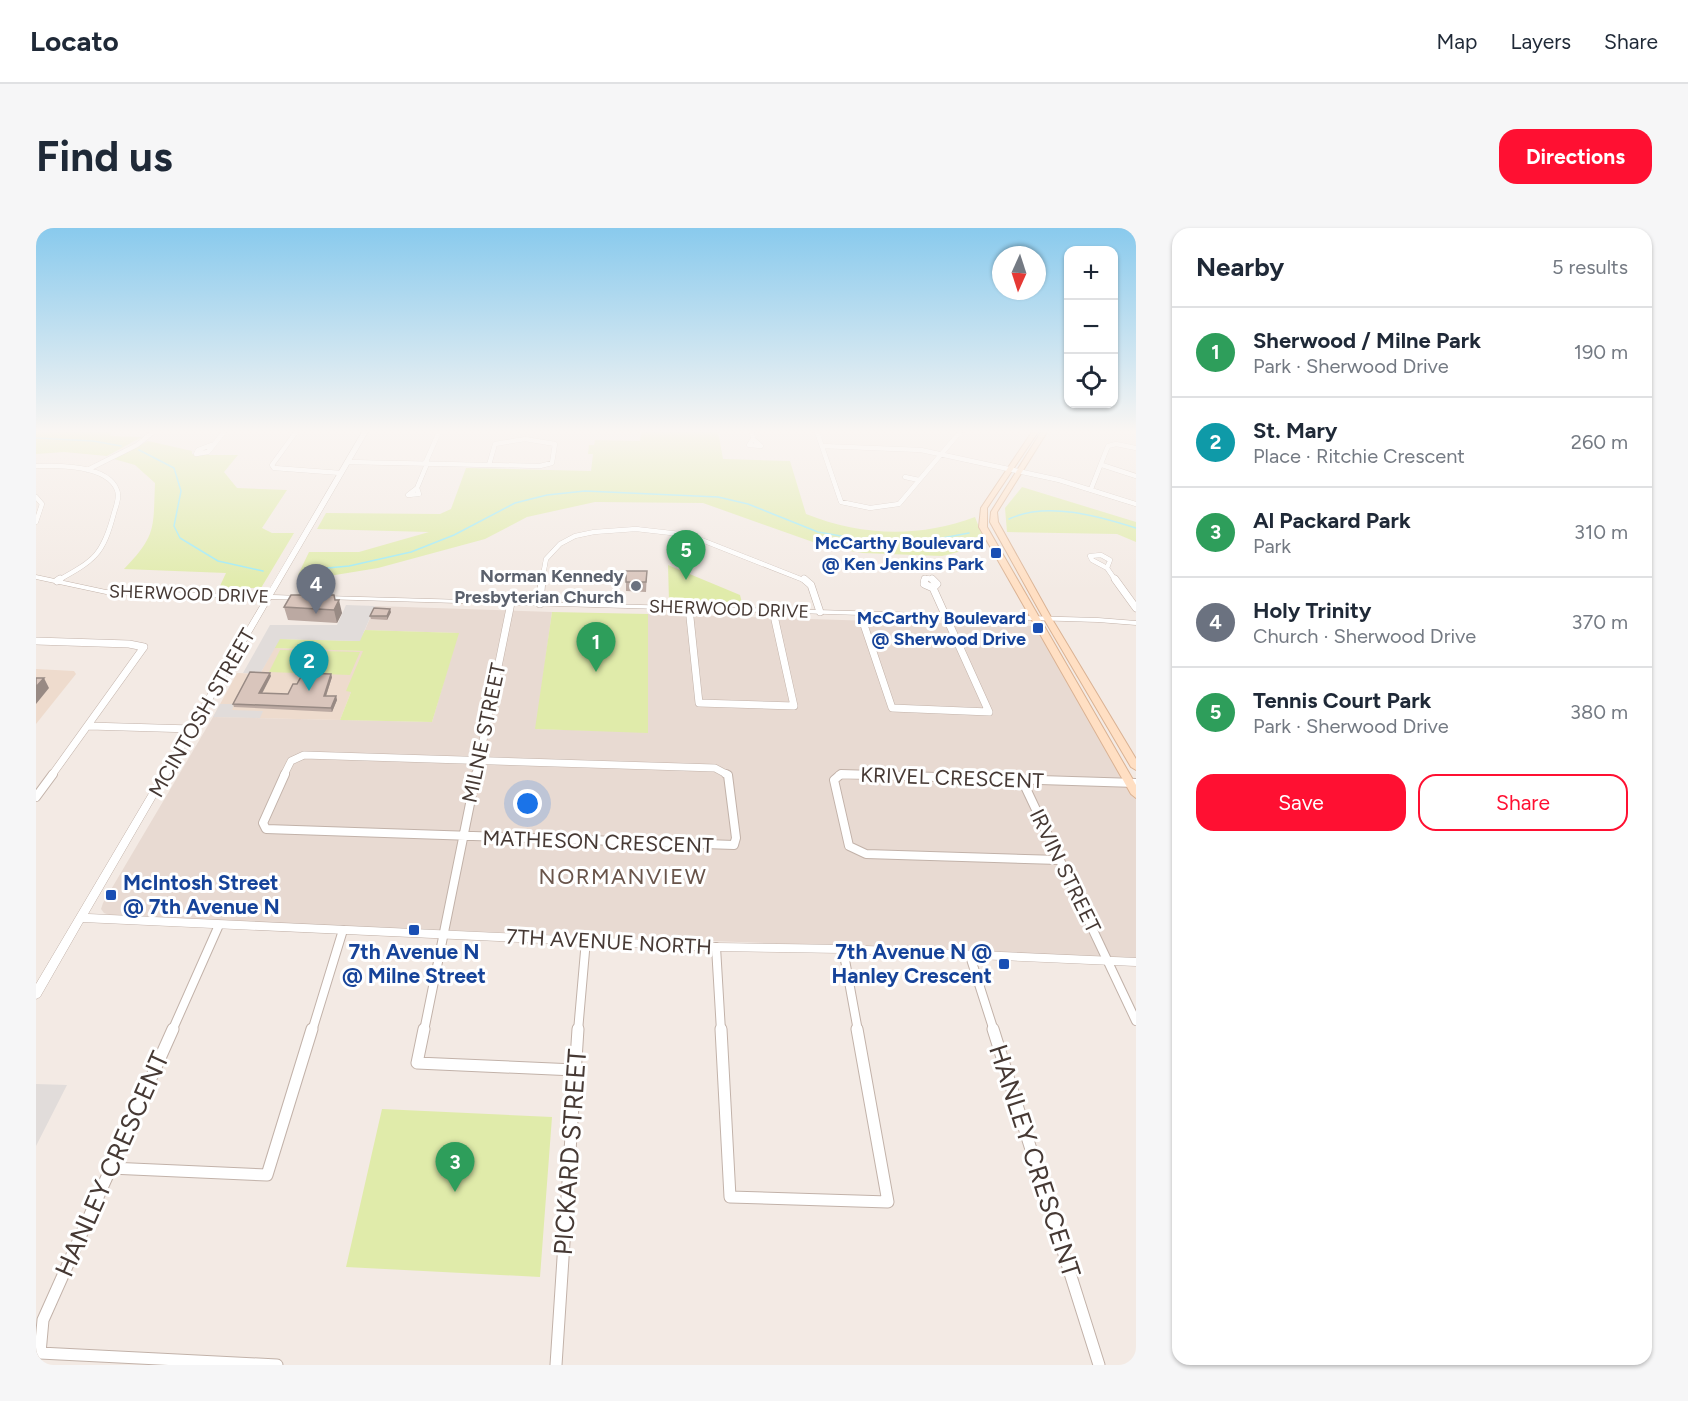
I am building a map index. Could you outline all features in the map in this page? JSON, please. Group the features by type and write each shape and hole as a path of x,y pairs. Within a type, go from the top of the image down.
{"main road":[{"path":"998,485 984,508 982,522 1035,619 1133,783 1136,794"},
{"path":"1010,485 994,512 994,522 1048,619 1136,766"}],"street":[{"path":"57,581 85,564 107,541 118,498 113,485"},
{"name":"MCINTOSH STREET","path":"36,994 334,485"},
{"path":"835,485 841,502 849,506 892,507 899,504 915,485"},
{"path":"1075,485 1136,504"},
{"path":"1091,489 1093,485"},
{"path":"36,497 42,504 36,522"},
{"path":"540,604 546,559 555,547 571,538 587,534 629,530 675,532 689,535 802,578 811,585 820,612"},
{"path":"1107,568 1136,608"},
{"name":"SHERWOOD DRIVE","path":"36,577 106,592 124,593 860,613 1136,623"},
{"path":"860,613 892,708 989,712 933,588"},
{"name":"MILNE STREET","path":"511,603 417,1063 575,1071"},
{"path":"689,608 699,703 794,706 773,611"},
{"path":"36,641 129,644 144,647 36,797"},
{"path":"88,726 192,729"},
{"path":"462,837 277,831 266,829 263,823 291,761 304,755 478,760"},
{"name":"MATHESON CRESCENT","path":"462,837 734,845 736,838 728,775 715,768 478,760"},
{"name":"KRIVEL CRESCENT","path":"1059,860 866,854 849,846 834,780 841,774 1133,783"},
{"name":"IRVIN STREET","path":"1022,780 1136,1021"},
{"name":"7TH AVENUE NORTH","path":"81,918 716,947 843,949 1136,962"},
{"name":"HANLEY CRESCENT","path":"219,925 43,1320 40,1353 277,1365"},
{"path":"110,1168 267,1175 343,930"},
{"name":"PICKARD STREET","path":"556,1365 586,940"},
{"path":"716,947 730,1197 888,1202 843,949"},
{"name":"HANLEY CRESCENT","path":"970,956 1099,1365"}],"shaded area":[{"path":"346,605 375,606 360,641 280,639 260,674 243,673 270,625 337,625"},
{"path":"375,606 552,612 536,729 648,732 648,614 1033,626 1038,630 1136,799 1136,958 115,917 104,913 101,909 103,903 213,717 432,722 458,633 365,630"},
{"path":"274,648 367,651 340,720 213,717 237,673 260,674"},
{"path":"36,669 74,671 76,674 36,724"},
{"path":"220,704 234,704 232,710 263,711 260,718 213,717"},
{"path":"36,1084 67,1085 36,1146"}],"green space":[{"path":"155,485 235,485 237,488 287,490 262,528 272,533 294,533 261,588 219,588 226,573 124,569 148,539 154,511"},
{"path":"460,485 797,485 806,514 827,521 848,527 890,532 933,528 975,517 986,545 942,556 863,553 827,547 703,503 595,502 527,517 485,539 378,568 329,576 298,575 309,552 359,552 429,532 317,529 326,513 440,514 451,509"},
{"path":"1022,487 1136,522 1136,542 1117,534 1007,532 1005,508"},
{"path":"668,565 740,595 742,603 669,601"},
{"path":"552,612 648,614 648,733 535,729"},
{"path":"365,630 459,633 432,722 340,720 351,692 346,691 363,651 274,648 279,639 359,641"},
{"path":"280,650 360,652 350,675 269,672"},
{"path":"382,1109 552,1117 540,1277 346,1267"}],"building":[{"path":"626,571 647,571 646,582 626,582"},
{"path":"291,595 334,595 335,600 339,600 334,610 284,607"},
{"path":"374,608 390,609 387,616 370,616"},
{"path":"250,672 270,673 259,693 288,694 303,673 331,674 324,696 336,696 331,708 233,704"},
{"path":"36,678 44,678 36,687"}],"waterway":[{"path":"179,485 181,491 174,526 180,538 218,561 263,571"},
{"path":"306,570 349,566 411,552 454,535 515,503 547,495 585,491 718,497 748,504 818,532 870,541 921,542 969,533"},
{"path":"1009,519 1040,511 1072,512 1136,528"}],"place":[{"name":"McCarthy Boulevard @ Ken Jenkins Park","path":"996,553"},
{"name":"Tennis Court Park","path":"686,580"},
{"name":"Norman Kennedy Presbyterian Church","path":"636,586"},
{"name":"Holy Trinity","path":"316,614"},
{"name":"McCarthy Boulevard @ Sherwood Drive","path":"1038,628"},
{"name":"Sherwood / Milne Park","path":"596,672"},
{"name":"St. Mary","path":"309,691"},
{"name":"McIntosh Street @ 7th Avenue N","path":"111,895"},
{"name":"7th Avenue N @ Milne Street","path":"414,930"},
{"name":"7th Avenue N @ Hanley Crescent","path":"1004,964"},
{"name":"Al Packard Park","path":"455,1192"}],"district":[{"name":"NORMANVIEW","path":"623,876"}]}
